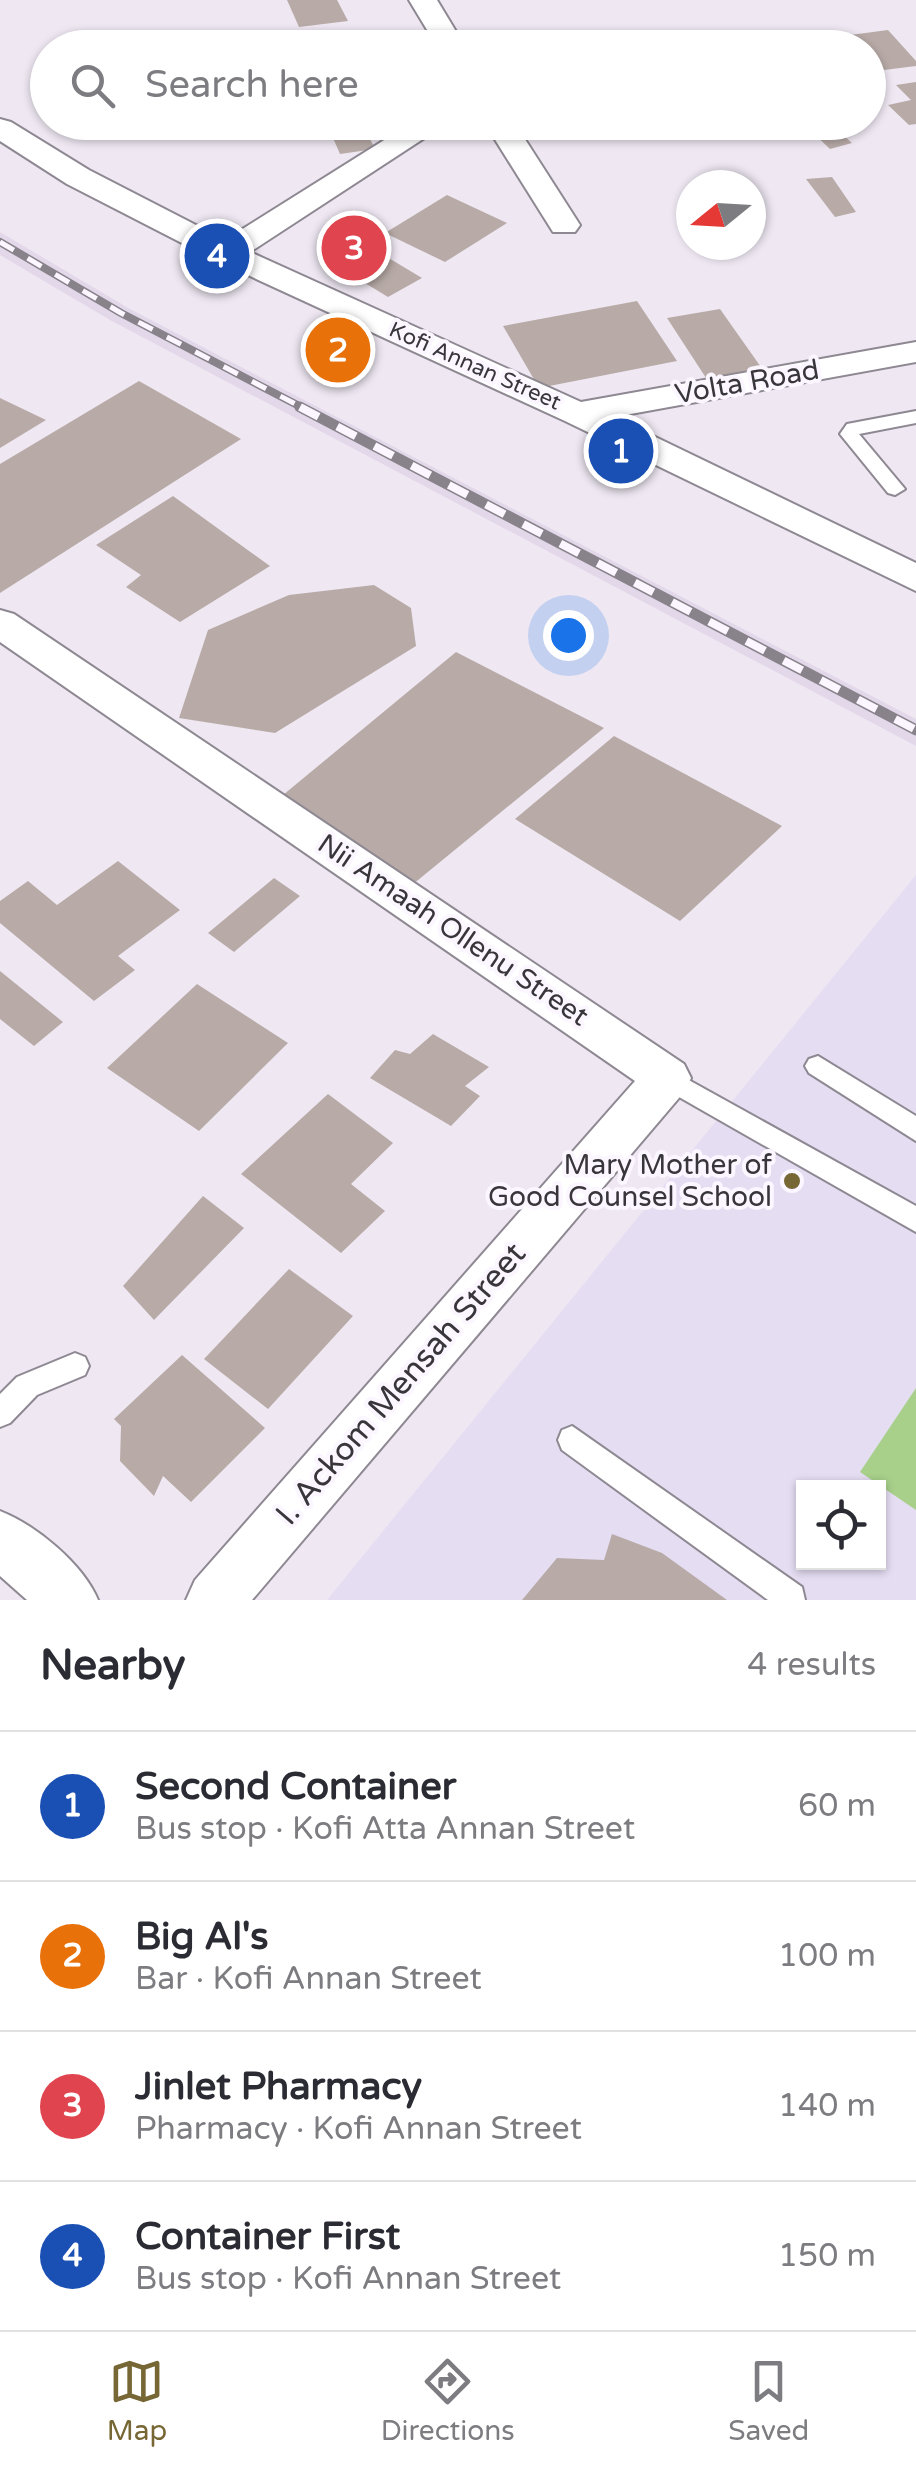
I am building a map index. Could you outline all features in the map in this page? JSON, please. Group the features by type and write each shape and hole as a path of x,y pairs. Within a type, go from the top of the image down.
{"street":[{"path":"423,0 441,30"},
{"name":"Kofi Annan Street","path":"0,128 78,177 226,252 578,413 916,578"},
{"path":"226,252 405,140"},
{"path":"510,140 564,225"},
{"name":"Volta Road","path":"578,413 916,352"},
{"name":"Nii Amaah Ollenu Street","path":"0,623 667,1078"},
{"name":"I. Ackom Mensah Street","path":"215,1600 667,1078"},
{"path":"0,1538 69,1600"}],"lane":[{"path":"894,488 849,434 854,428 916,417"},
{"path":"818,1066 916,1130"},
{"name":"Nii Amaah Ollenu Street","path":"667,1078 916,1220"},
{"path":"0,1414 27,1386 76,1366"},
{"path":"572,1440 791,1598"}],"shaded area":[{"path":"0,232 130,309 916,719 916,746 110,320 0,255"},
{"name":"Mary Mother of Good Counsel School","path":"916,875 916,1600 327,1600"}],"green space":[{"path":"916,1388 916,1510 886,1490 886,1480 872,1480 860,1472"}],"building":[{"path":"287,0 337,0 348,21 299,27"},
{"path":"886,30 916,61 916,66 886,70"},
{"path":"916,82 916,124 909,125 888,105 911,100 896,85"},
{"path":"334,140 370,140 375,149 340,154"},
{"path":"821,140 852,143 830,149"},
{"path":"832,177 856,212 835,217 806,179"},
{"path":"447,195 507,223 445,262 385,233"},
{"path":"367,245 422,278 388,297 332,263"},
{"path":"637,301 677,361 539,388 503,326"},
{"path":"720,309 763,370 708,381 667,318"},
{"path":"139,381 241,439 0,593 0,464"},
{"path":"0,398 46,420 0,448"},
{"path":"173,496 270,566 180,622 126,587 141,575 96,545"},
{"path":"374,585 411,608 416,646 275,733 179,718 208,630 289,595"},
{"path":"456,652 604,728 412,885 283,795"},
{"path":"614,736 782,826 680,921 515,819"},
{"path":"118,861 180,910 118,956 135,970 94,1001 0,923 0,901 28,881 57,905"},
{"path":"274,878 300,896 234,952 208,933"},
{"path":"0,971 63,1022 34,1046 0,1019"},
{"path":"197,984 288,1043 199,1131 107,1068"},
{"path":"433,1034 489,1067 465,1086 480,1096 451,1126 370,1078 395,1050 410,1054"},
{"path":"328,1094 393,1143 351,1184 385,1211 341,1253 241,1174"},
{"path":"203,1196 244,1228 154,1320 123,1286"},
{"path":"289,1269 353,1316 268,1409 204,1359"},
{"path":"182,1355 265,1428 191,1502 163,1476 154,1496 120,1461 121,1426 114,1419"},
{"path":"612,1534 662,1553 727,1600 522,1600 557,1558 604,1560"}],"railway":[{"path":"0,242 121,313 305,409"},
{"path":"300,407 916,730"}],"place":[{"name":"Jinlet Pharmacy","path":"354,248"},
{"name":"Container First","path":"217,256"},
{"name":"Big Al's","path":"338,350"},
{"name":"Second Container","path":"621,451"},
{"name":"Mary Mother of Good Counsel School","path":"792,1181"}]}
